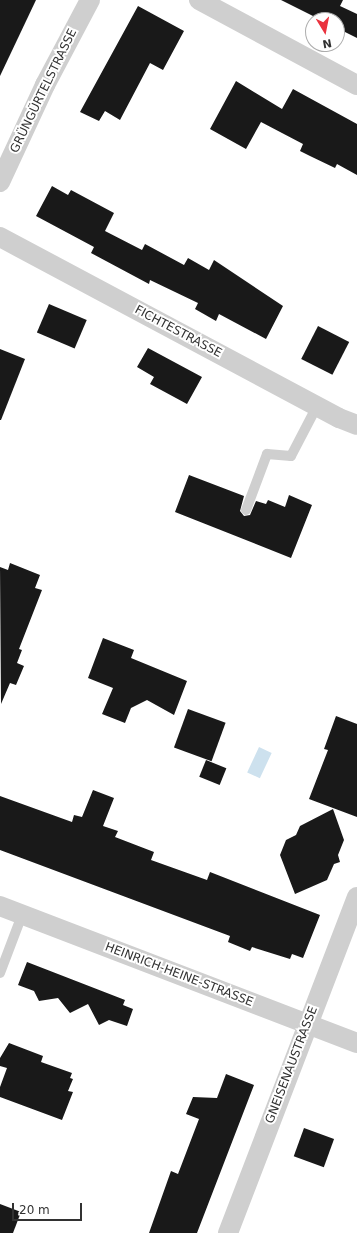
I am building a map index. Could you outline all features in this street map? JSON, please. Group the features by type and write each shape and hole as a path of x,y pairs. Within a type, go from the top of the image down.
{"street":[{"name":"GRÜNGÜRTELSTRASSE","path":"0,182 45,86 90,0"},
{"path":"199,0 357,85"},
{"name":"FICHTESTRASSE","path":"0,237 317,406 357,424"},
{"name":"GNEISENAUSTRASSE","path":"228,1233 357,897"},
{"name":"HEINRICH-HEINE-STRASSE","path":"0,906 357,1043"}],"lane":[{"path":"246,510 267,454 290,456 317,406"},
{"path":"0,973 22,915"}],"water":[{"path":"259,747 272,753 260,778 247,772"}],"building":[{"path":"0,0 36,0 0,76"},
{"path":"281,0 343,0 340,6 357,14 357,38 345,32 345,12 305,12"},
{"path":"138,6 184,31 163,70 150,63 120,120 105,111 99,121 80,112"},
{"path":"236,81 282,109 293,89 357,124 357,175 337,164 335,168 300,151 303,144 261,122 246,149 210,129"},
{"path":"52,186 68,195 71,190 114,213 105,231 142,250 145,244 184,265 188,258 209,270 214,260 283,306 266,339 219,314 216,321 195,309 198,303 150,280 149,284 91,253 94,247 36,216"},
{"path":"49,304 87,320 75,349 37,333"},
{"path":"318,326 349,342 332,375 301,359"},
{"path":"148,348 202,377 187,404 150,384 154,377 137,367"},
{"path":"0,349 25,359 1,420 0,420"},
{"path":"189,475 244,496 240,511 244,516 250,515 256,501 266,504 268,500 285,507 289,495 312,505 291,558 175,512"},
{"path":"10,563 40,575 35,588 42,590 19,649 22,650 17,663 24,666 16,685 10,683 1,704 0,567 8,570"},
{"path":"103,638 134,650 131,658 187,681 174,715 147,700 131,708 125,723 102,714 113,688 88,678"},
{"path":"188,709 226,723 212,761 174,748"},
{"path":"336,716 357,724 357,817 309,799 328,750 324,749"},
{"path":"206,760 226,768 220,785 199,777"},
{"path":"93,790 114,798 103,826 118,831 115,837 154,852 151,860 207,880 210,872 320,915 303,958 292,954 290,959 252,947 250,951 228,942 230,936 0,850 0,796 72,822 74,815 82,817"},
{"path":"333,809 344,840 338,855 340,862 334,864 327,880 295,894 280,855 286,840 296,835 300,826"},
{"path":"27,962 125,1000 123,1005 133,1009 127,1026 109,1020 99,1025 88,1004 70,1013 58,998 39,1001 34,991 18,985"},
{"path":"9,1043 43,1056 41,1062 72,1073 70,1078 73,1079 68,1091 73,1092 62,1120 0,1097 0,1087 7,1068 0,1066 0,1058"},
{"path":"226,1074 254,1085 197,1233 149,1233 171,1171 178,1174 199,1119 186,1114 193,1097 217,1098"},
{"path":"304,1128 334,1139 324,1167 294,1156"},
{"path":"0,1204 21,1212 13,1233 0,1233"}]}
